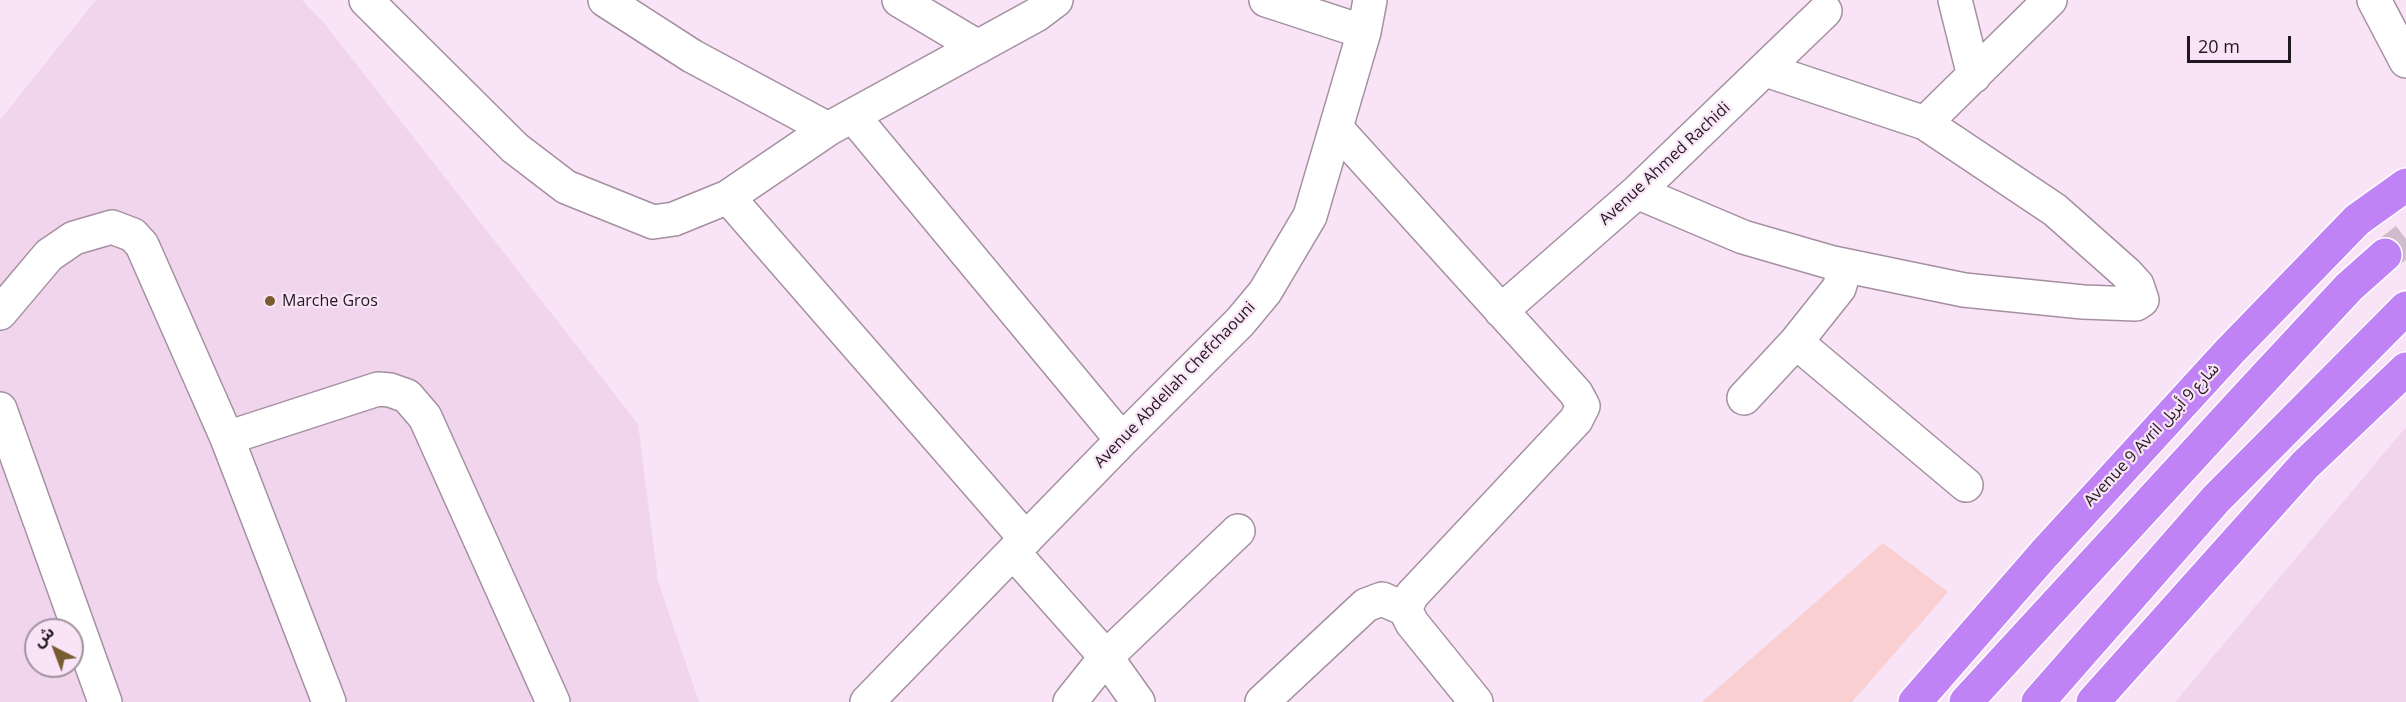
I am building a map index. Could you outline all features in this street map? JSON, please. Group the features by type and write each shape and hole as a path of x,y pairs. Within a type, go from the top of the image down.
{"highway":[{"name":"Avenue 9 Avril شارع 9 أبريل","path":"1915,702 2044,554 2230,351 2357,220 2406,185"},
{"path":"1966,702 2254,388 2349,287 2385,255"},
{"path":"2038,702 2216,499 2406,308"},
{"path":"2093,702 2305,465 2406,369"}],"street":[{"path":"605,0 692,56 841,123 1122,440"},
{"path":"899,0 978,47"},
{"path":"374,2 515,148 566,187 653,222 674,219 728,196 841,123 1036,15 1056,0"},
{"path":"1266,0 1364,32"},
{"name":"Avenue Abdellah Chefchaouni","path":"867,702 1240,322 1265,292 1310,216 1364,32 1370,0"},
{"path":"1954,0 1974,76"},
{"path":"1926,123 2050,0"},
{"path":"2374,0 2406,61"},
{"name":"Avenue Ahmed Rachidi","path":"1501,311 1637,192 1825,11"},
{"path":"1637,192 1743,237 1846,266 1964,290 2083,302 2136,303 2142,300 2137,285 2126,273 2055,210 1926,123 1766,70"},
{"path":"1337,129 1576,393 1583,406 1576,420 1412,596 1405,609"},
{"path":"728,196 1019,546 1106,657 1138,702"},
{"path":"0,313 49,255 62,244 94,230 112,227 122,229 133,236 147,254 227,438 329,702"},
{"path":"1744,398 1796,342 1839,288 1846,266"},
{"path":"1796,342 1966,485"},
{"path":"227,438 378,390 390,390 407,396 425,417 553,702"},
{"path":"0,409 105,702"},
{"path":"1070,702 1106,657 1238,531"},
{"path":"1262,702 1366,605 1382,599 1405,609 1412,623 1476,702"}],"shaded area":[{"name":"Marche Gros","path":"96,0 302,0 324,23 638,424 658,581 699,702 0,702 0,120"},
{"path":"2406,427 2406,702 2175,702"},
{"path":"1883,543 1948,592 1852,702 1702,702"}],"tunnel":[{"path":"2385,255 2406,239"}],"place":[{"name":"Marche Gros","path":"270,301"}]}
